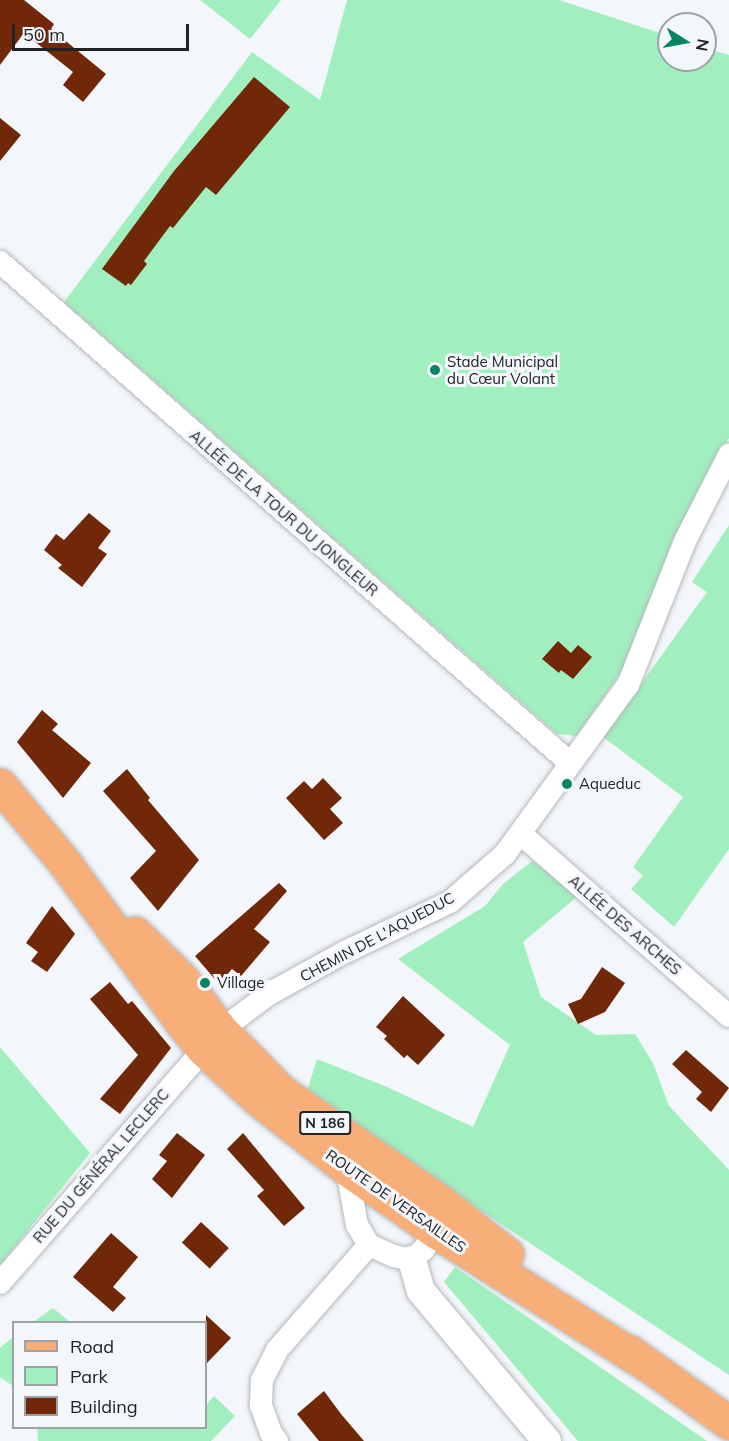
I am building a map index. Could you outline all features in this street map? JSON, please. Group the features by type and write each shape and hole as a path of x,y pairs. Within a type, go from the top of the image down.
{"main road":[{"name":"ROUTE DE VERSAILLES","path":"0,784 212,1039 260,1101 347,1169 438,1217"},
{"name":"ROUTE DE VERSAILLES","path":"212,1039 438,1217 729,1424"}],"street":[{"name":"ALLÉE DE LA TOUR DU JONGLEUR","path":"0,262 570,763"},
{"name":"CHEMIN DE L'AQUEDUC","path":"212,1039 269,994 345,952 450,902 506,854 628,685 685,542 729,455"},
{"name":"ALLÉE DES ARCHES","path":"521,834 729,1016"},
{"name":"RUE DU GÉNÉRAL LECLERC","path":"0,1283 212,1039"},
{"path":"347,1169 357,1226 369,1245 394,1256 412,1260"},
{"path":"412,1260 424,1250 438,1217"},
{"path":"277,1441 271,1433 261,1406 262,1380 277,1350 369,1245"},
{"path":"412,1260 421,1291 547,1441"}],"green space":[{"path":"200,0 281,0 250,39"},
{"name":"Stade Municipal du Cœur Volant","path":"347,0 559,0 657,32 657,72 717,72 717,52 729,55 729,438 707,477 622,671 576,736 557,734 64,302 252,52 320,100"},
{"path":"729,525 729,849 674,927 631,889 643,876 633,867 683,797 603,737 707,592 692,582"},
{"path":"532,861 579,895 523,942 541,997 596,1035 635,1034 653,1063 669,1106 729,1170 729,1375 306,1095 317,1059 387,1087 473,1127 510,1045 398,959 485,906 503,884"},
{"path":"0,1047 90,1153 0,1265"},
{"path":"455,1267 707,1441 578,1441 444,1282"},
{"path":"53,1308 69,1321 34,1321"},
{"path":"12,1338 12,1385 0,1377 0,1348"},
{"path":"214,1396 235,1416 211,1441 38,1441 37,1429 207,1429 207,1404"}],"building":[{"path":"0,0 24,0 54,24 51,29 106,74 83,102 63,85 73,72 24,33 0,65"},
{"path":"254,77 290,107 216,195 206,187 173,228 170,226 144,261 147,264 131,285 128,283 126,286 102,269 174,171"},
{"path":"0,118 21,135 0,161"},
{"path":"89,513 111,531 98,548 107,554 82,587 58,568 62,565 44,550 56,534 64,540"},
{"path":"558,641 571,653 578,645 592,657 573,679 561,670 559,673 542,659"},
{"path":"42,710 58,724 52,730 91,763 63,798 17,742"},
{"path":"127,769 150,798 148,800 199,860 158,911 130,878 156,851 103,791"},
{"path":"323,778 342,798 330,809 343,823 324,840 286,798 304,781 312,789"},
{"path":"279,883 287,891 254,929 270,942 241,976 232,969 219,984 195,956"},
{"path":"52,906 75,934 47,972 31,961 38,952 26,943"},
{"path":"602,967 625,983 605,1012 578,1024 568,1004 581,999"},
{"path":"110,982 128,1004 132,1001 171,1048 120,1114 100,1099 138,1055 90,999"},
{"path":"403,996 445,1035 418,1065 407,1055 404,1058 384,1039 387,1036 376,1027"},
{"path":"686,1050 729,1088 711,1112 696,1099 702,1092 672,1064"},
{"path":"177,1133 205,1155 172,1198 152,1179 167,1161 159,1155"},
{"path":"243,1133 305,1208 284,1226 257,1196 264,1190 227,1149"},
{"path":"201,1222 229,1248 210,1268 182,1242"},
{"path":"111,1233 138,1257 113,1287 126,1298 113,1312 73,1277"},
{"path":"206,1315 231,1338 207,1363 207,1321"},
{"path":"324,1391 364,1441 319,1441 297,1414"}],"place":[{"name":"Stade Municipal du Cœur Volant","path":"435,370"},
{"name":"Aqueduc","path":"567,784"},
{"name":"Village","path":"205,983"}]}
